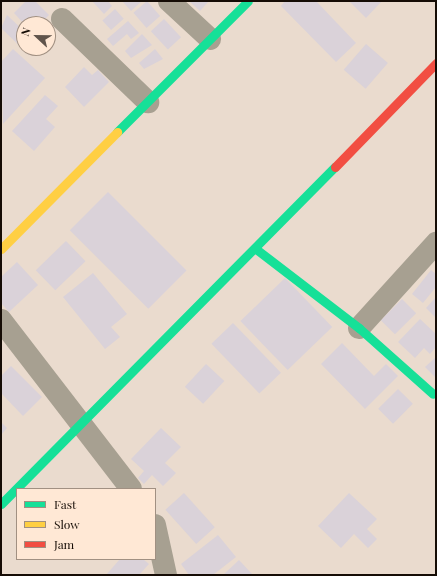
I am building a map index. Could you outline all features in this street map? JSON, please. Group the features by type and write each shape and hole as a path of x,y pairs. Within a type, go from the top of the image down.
{"street":[{"path":"169,1 210,39"},
{"path":"1,249 248,1"},
{"path":"61,16 148,102"},
{"path":"17,488 256,249 436,63"},
{"path":"256,249 359,328 433,394"},
{"path":"359,328 433,253"},
{"path":"1,320 83,423 130,488"},
{"path":"1,504 16,489"},
{"path":"156,530 166,575"}],"building":[{"path":"26,1 35,1 49,15 17,16 14,13"},
{"path":"92,1 108,1 112,6 104,14"},
{"path":"122,1 142,1 131,11"},
{"path":"147,1 160,16 147,28 133,13"},
{"path":"189,1 209,1 200,11"},
{"path":"285,1 316,1 356,43 336,62 281,6"},
{"path":"349,1 382,1 366,18"},
{"path":"115,9 124,19 111,30 102,20"},
{"path":"7,15 16,23 16,42 1,28"},
{"path":"164,19 181,37 168,50 151,31"},
{"path":"128,21 139,33 131,39 127,34 113,46 107,39"},
{"path":"142,34 152,45 131,58 125,51"},
{"path":"366,44 388,63 366,89 344,70"},
{"path":"13,49 16,52 16,56 21,56 45,78 3,124 1,62"},
{"path":"155,49 163,59 144,69 139,63"},
{"path":"84,67 92,75 98,70 109,82 84,107 65,87"},
{"path":"45,95 58,106 46,119 55,127 34,151 12,131"},
{"path":"108,192 186,270 148,309 70,230"},
{"path":"66,241 85,261 55,290 36,270"},
{"path":"17,262 38,285 9,312 1,303 1,277"},
{"path":"431,270 436,274 436,287 423,303 412,294"},
{"path":"93,273 127,314 111,327 120,337 105,349 63,297"},
{"path":"285,278 332,327 288,370 240,321"},
{"path":"436,297 436,318 426,308"},
{"path":"402,299 416,313 395,334 381,320"},
{"path":"420,319 436,334 436,347 430,354 424,348 415,358 398,342"},
{"path":"233,323 281,373 259,393 211,344"},
{"path":"342,343 374,376 386,364 398,376 365,409 321,364"},
{"path":"436,357 436,378 425,367"},
{"path":"206,364 224,381 203,404 185,387"},
{"path":"11,366 42,397 23,416 1,393 1,376"},
{"path":"398,389 413,404 393,424 378,409"},
{"path":"1,422 7,428 1,435"},
{"path":"161,428 181,447 165,463 176,473 163,486 152,475 144,484 138,478 144,471 131,459"},
{"path":"184,493 215,527 196,544 165,510"},
{"path":"349,493 377,519 367,529 377,539 368,548 354,534 341,548 318,526"},
{"path":"218,535 236,557 213,575 189,575 181,564"},
{"path":"119,560 144,560 149,564 139,575 106,575"},
{"path":"239,560 253,575 223,575"}],"traffic: fast":[{"path":"117,132 248,1"},
{"path":"17,488 335,167"},
{"path":"256,249 359,328 433,394"},
{"path":"1,504 16,489"}],"traffic: slow":[{"path":"1,249 117,132"}],"traffic: jam":[{"path":"335,167 436,63"}]}
